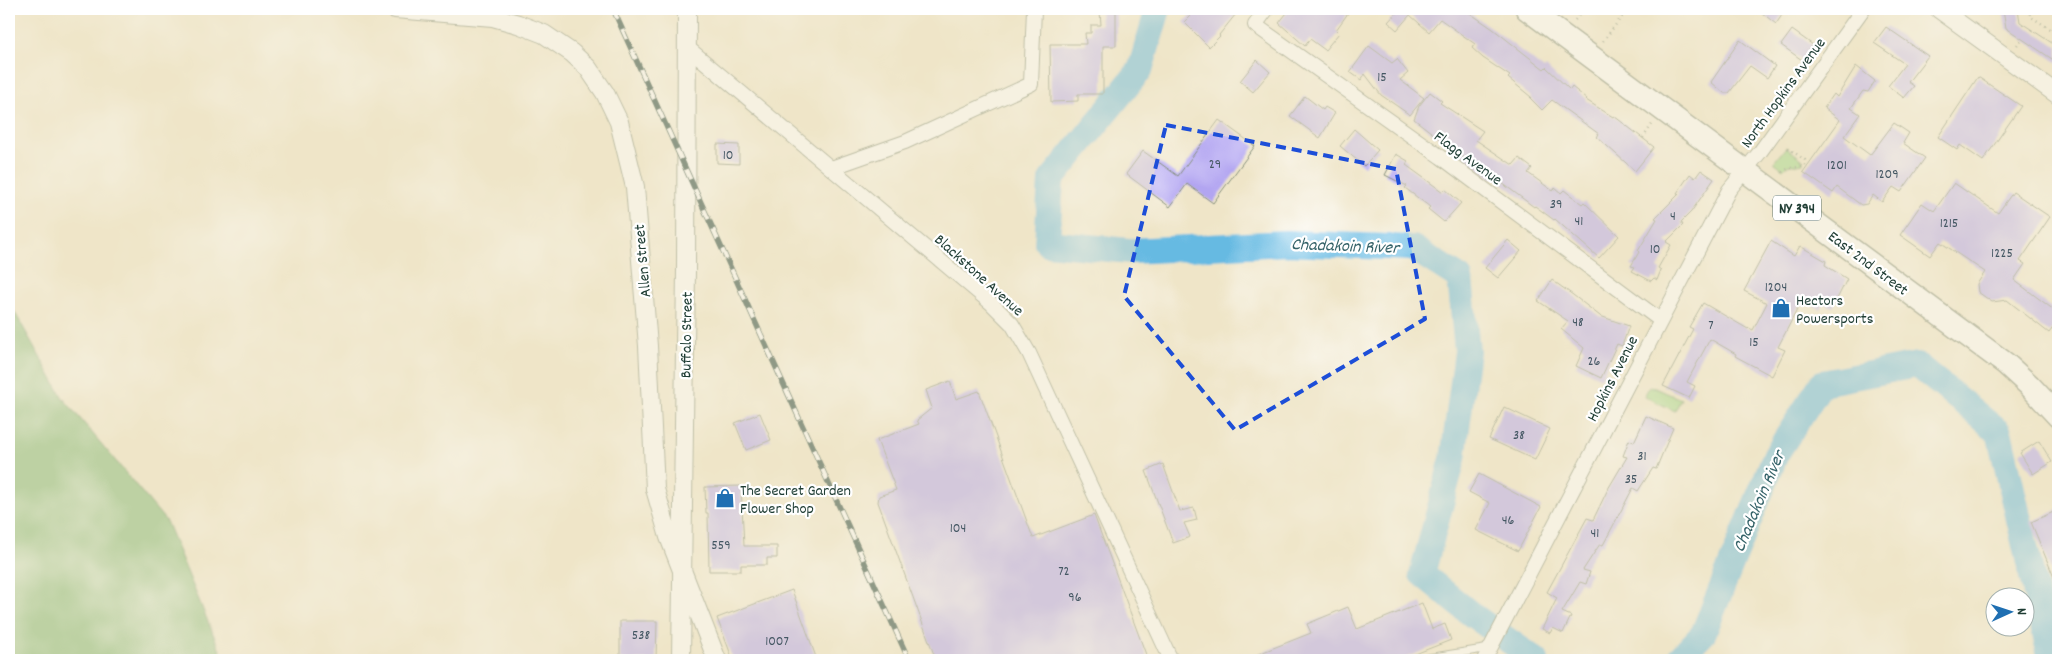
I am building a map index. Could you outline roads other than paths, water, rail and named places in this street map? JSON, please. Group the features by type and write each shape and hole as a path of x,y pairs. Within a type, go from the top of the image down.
{"main road":[{"name":"East 2nd Street","path":"1527,9 2006,364 2058,416"}],"street":[{"name":"Allen Street","path":"395,9 493,17 544,34 588,68 605,93 619,122 635,186 648,346 655,489 669,537 718,660"},
{"name":"Buffalo Street","path":"681,660 687,9"},
{"path":"831,168 905,142 1031,84 1034,9"},
{"name":"Flagg Avenue","path":"1267,9 1255,25 1441,157 1660,320"},
{"name":"North Hopkins Avenue","path":"1746,171 1863,9"},
{"path":"1939,9 2058,95"},
{"name":"Blackstone Avenue","path":"687,47 992,304 1012,324 1029,353 1171,660"},
{"name":"Hopkins Avenue","path":"1489,650 1729,190 1746,171"},
{"path":"654,474 662,480 674,480 684,471"}],"lane":[{"path":"1415,660 1489,650"}],"waterway":[{"name":"Chadakoin River","path":"1158,9 1140,70 1051,180 1047,243 1130,251 1287,243 1413,248 1460,278 1467,351 1453,459 1422,574 1471,614 1536,660"},
{"name":"Chadakoin River","path":"1678,660 1703,634 1776,454 1822,383 1917,365 1999,432 2049,651 2048,660"}],"railway":[{"path":"613,9 909,660"}],"place":[{"name":"Hectors Powersports","path":"1781,308"},
{"name":"The Secret Garden Flower Shop","path":"725,498"}]}
